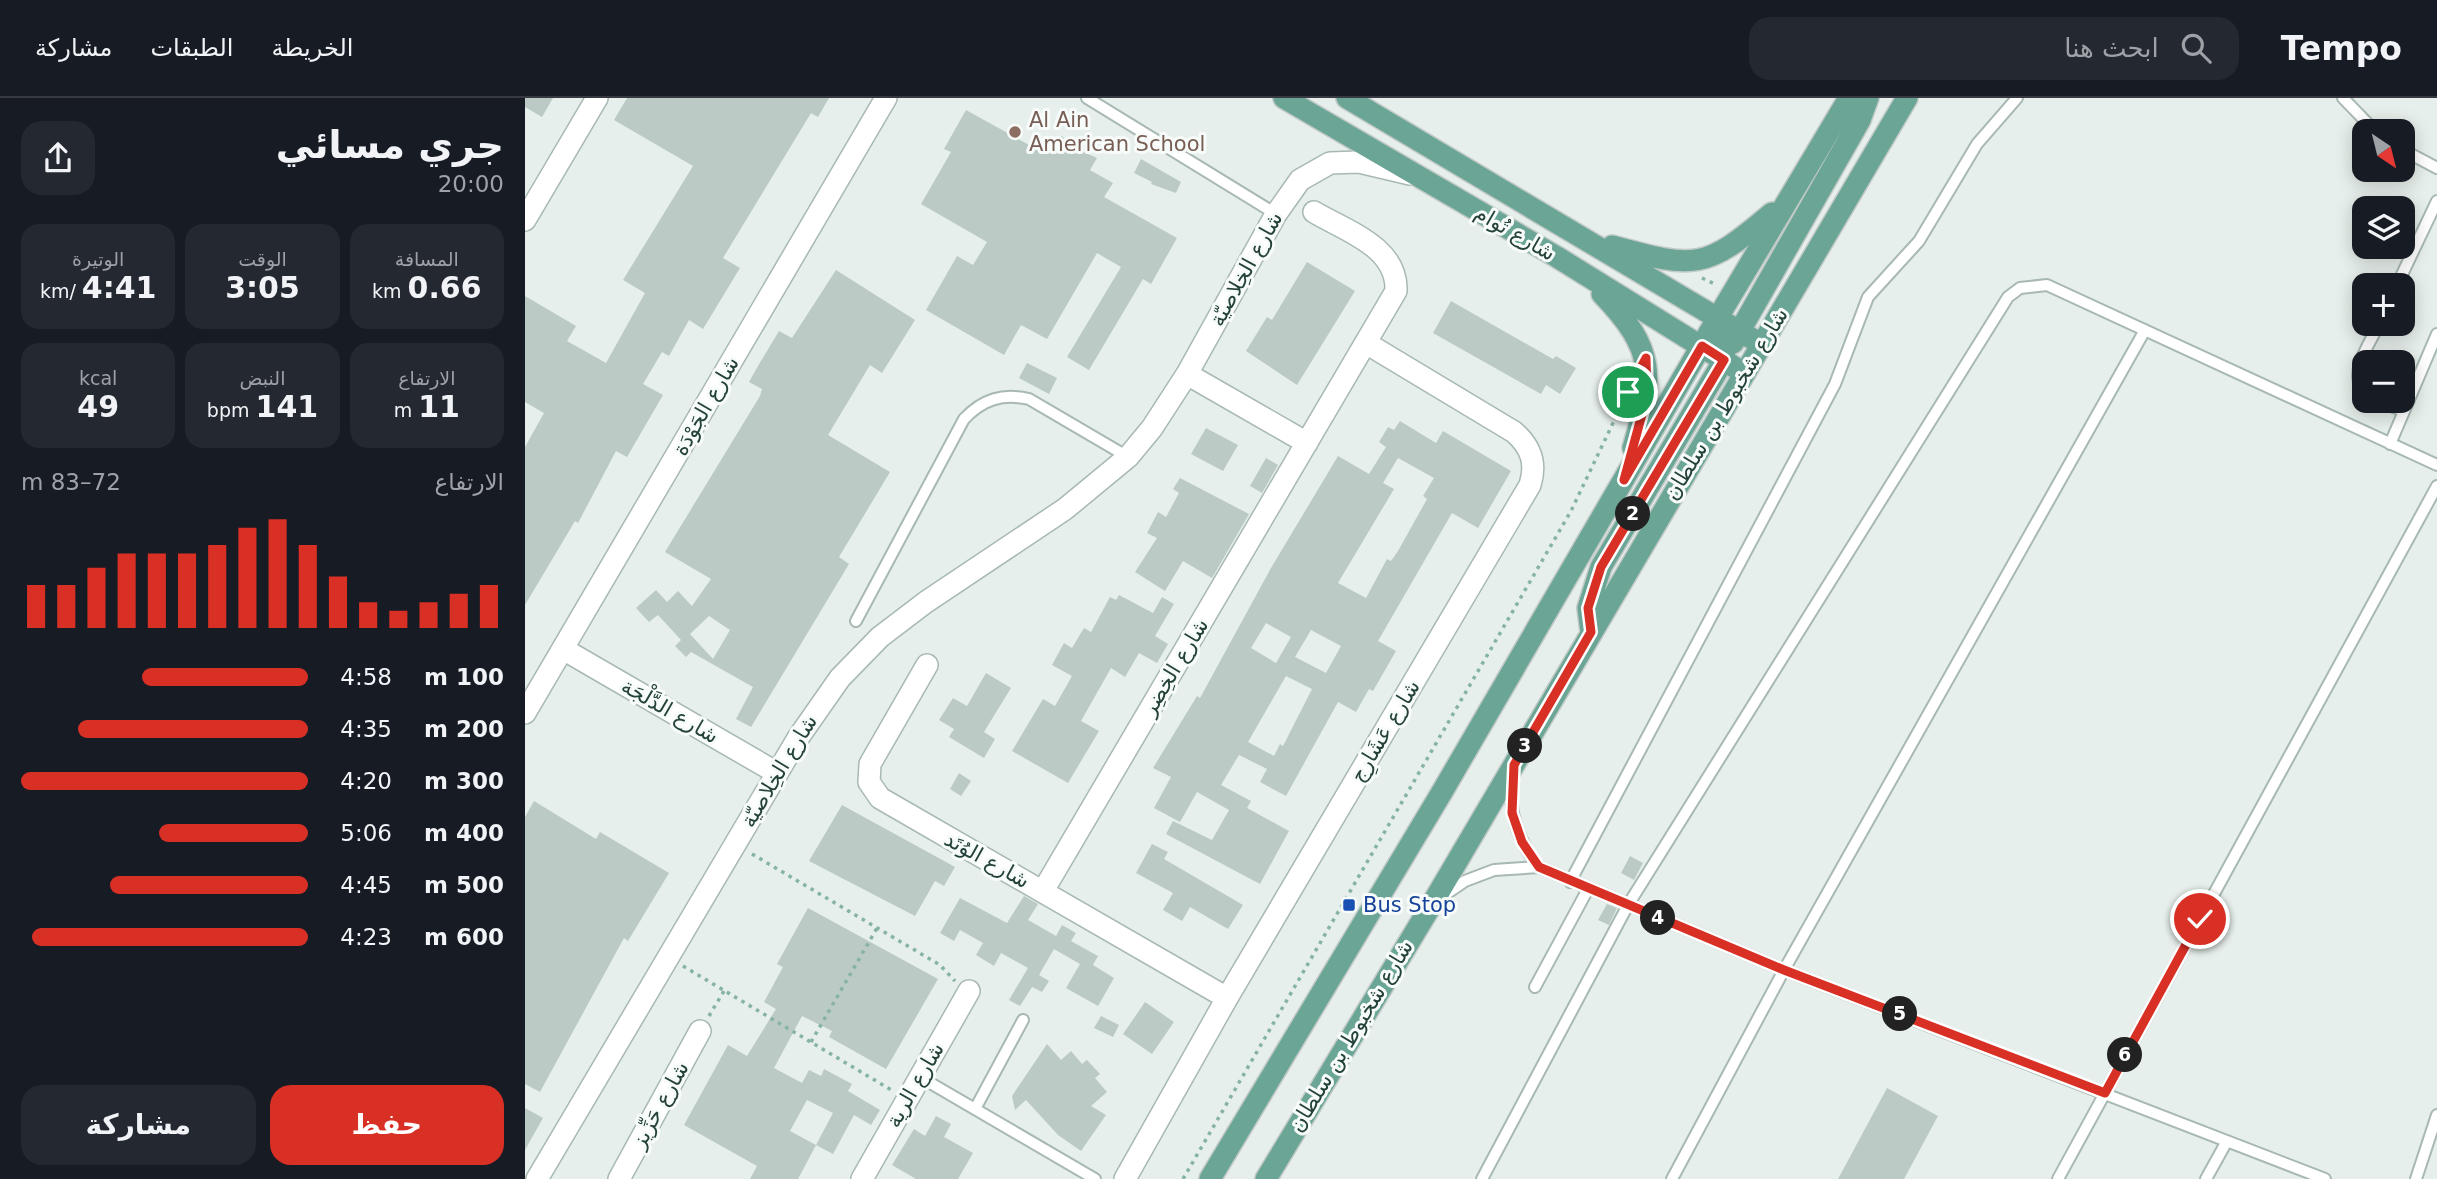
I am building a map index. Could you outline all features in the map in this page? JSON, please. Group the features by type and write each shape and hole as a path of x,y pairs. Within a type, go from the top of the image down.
{"main road":[{"name":"شارع تُوام","path":"1284,98 1557,257 1744,373"},
{"name":"شارع تُوام","path":"1347,98 1761,344"},
{"path":"1210,1179 1849,98"},
{"path":"1744,373 1733,354 1738,331 1860,120 1868,98"},
{"name":"شارع شخبوط بن سلطان","path":"1266,1179 1429,909 1907,98"},
{"path":"1590,240 1683,263 1700,261 1736,244 1786,201"},
{"path":"1557,257 1578,263 1648,304 1661,300 1664,292 1660,284"},
{"path":"1557,257 1613,305 1638,340 1646,358 1647,396 1624,480"},
{"path":"1591,632 1588,608 1601,567 1724,360 1726,339 1717,319"}],"street":[{"path":"525,220 597,98"},
{"name":"شارع الجَوْدَة","path":"525,712 887,98"},
{"name":"شارع الخِلاصيّة","path":"537,1179 822,701 880,638 926,602 1065,509 1128,457 1152,428 1187,374 1276,214 1300,180 1330,163 1359,162 1412,174"},
{"name":"شارع الخِضِر","path":"1043,891 1396,291 1392,265 1384,254 1314,212"},
{"name":"شارع عَشَارِج","path":"1125,1179 1227,998 1525,494 1533,474 1531,453 1514,432 1366,343"},
{"path":"1187,374 1307,443"},
{"name":"شارع الدَّلْجَة","path":"563,649 777,773"},
{"name":"شارع الوُتَد","path":"927,665 870,764 868,773 873,791 888,803 1227,998"},
{"name":"شارع الرية","path":"862,1179 966,995"},
{"name":"شارع حَزِّيز","path":"619,1179 700,1031"}],"lane":[{"path":"1087,98 1276,214"},
{"path":"1570,882 1835,384 1868,297 1919,241 1977,144 2017,98"},
{"path":"2343,98 2363,119"},
{"path":"2415,156 2437,168"},
{"path":"2403,273 2437,201"},
{"path":"1482,1179 1628,905 2008,297 2020,288 2047,285 2437,466"},
{"path":"1672,1179 1784,970 2145,330"},
{"path":"2415,385 2437,334"},
{"path":"856,621 964,419 987,401 1016,396 1030,399 1128,457"},
{"path":"2390,444 2403,413"},
{"path":"2058,1179 2437,486"},
{"path":"1514,765 1512,813 1522,842 1539,867"},
{"path":"1429,909 1452,889 1479,875 1509,868 1539,867 1784,970 2325,1179"},
{"path":"1535,987 1588,889"},
{"path":"975,1109 1023,1020"},
{"path":"920,1077 1095,1179"},
{"path":"2416,1179 2437,1115"},
{"path":"2206,1179 2227,1141"}],"path":[{"path":"1183,1179 1571,511 1628,392"},
{"path":"735,844 946,970 966,995"},
{"path":"811,1042 877,928"},
{"path":"668,957 907,1099"},
{"path":"700,1031 724,990"}],"building":[{"path":"525,98 553,98 542,117 525,107"},
{"path":"627,98 829,98 818,117 811,113 723,258 740,268 703,329 689,320 669,356 662,352 643,384 663,395 627,457 616,451 578,523 575,521 525,605 525,447 544,413 525,402 525,296 576,326 567,341 606,363 645,293 623,280 693,166 614,120"},
{"path":"966,110 1040,151 1047,140 1062,136 1073,147 1097,158 1090,170 1113,183 1104,197 1177,238 1151,284 1143,279 1089,370 1067,357 1121,267 1097,253 1047,339 1021,325 1004,355 926,310 957,256 973,265 987,242 921,204 951,152 944,149"},
{"path":"1141,159 1181,182 1176,193 1151,184 1152,182 1134,173"},
{"path":"1307,262 1355,291 1297,385 1246,351 1267,317 1272,320"},
{"path":"836,270 915,320 882,373 870,365 828,435 890,472 839,557 849,564 751,727 736,719 753,687 691,652 686,657 675,646 681,640 658,615 649,622 636,608 656,590 667,602 678,591 692,606 711,579 665,552 760,396 762,389 749,382 758,366 779,331 792,338","holes":["709,616 730,630 713,659 690,634"]},
{"path":"1451,301 1553,359 1556,356 1576,368 1560,394 1546,385 1541,394 1433,333"},
{"path":"1027,363 1057,378 1049,394 1019,378"},
{"path":"1400,421 1436,443 1443,431 1511,471 1478,528 1452,513 1378,641 1396,651 1373,691 1369,689 1356,712 1338,702 1286,796 1260,782 1267,769 1239,755 1221,785 1251,801 1247,808 1289,831 1260,884 1166,834 1173,821 1212,840 1229,810 1197,792 1180,822 1154,808 1171,777 1153,768 1197,696 1200,698 1271,568 1338,456 1369,474 1386,447 1379,442 1388,427 1394,430","holes":["1398,458 1434,478 1423,496 1427,499 1398,551 1391,561 1387,559 1366,598 1338,583 1394,489 1383,483","1266,623 1291,637 1276,663 1251,648","1311,630 1341,646 1326,673 1295,657","1286,676 1312,689 1283,746 1280,744 1274,756 1248,742"]},
{"path":"1206,428 1238,445 1223,471 1191,454"},
{"path":"1266,458 1278,465 1262,493 1250,486"},
{"path":"1180,478 1249,514 1212,578 1183,561 1165,591 1135,572 1157,538 1147,533 1158,512 1166,517 1179,493 1173,489"},
{"path":"1119,595 1153,613 1162,597 1174,604 1155,636 1168,644 1157,663 1139,653 1125,677 1111,668 1081,721 1099,731 1068,783 1012,751 1043,699 1055,706 1072,676 1052,665 1064,643 1072,648 1084,628 1091,632 1110,597 1116,600"},
{"path":"986,673 1011,688 984,732 995,739 984,758 949,737 954,729 939,720 953,698 967,706"},
{"path":"959,773 971,781 961,796 950,789"},
{"path":"534,801 596,839 600,832 669,873 628,941 624,938 540,1092 525,1084 525,817"},
{"path":"842,805 955,867 944,886 935,881 915,916 809,861"},
{"path":"1152,844 1168,852 1164,859 1243,905 1228,929 1190,907 1182,921 1163,910 1173,893 1136,873"},
{"path":"1630,856 1643,863 1634,880 1621,873"},
{"path":"1024,896 1038,904 1028,920 1056,936 1062,925 1076,933 1071,941 1098,956 1093,965 1114,978 1098,1006 1066,988 1080,964 1054,949 1039,975 1049,981 1042,992 1032,987 1020,1006 1009,1000 1028,968 1001,953 994,966 976,955 983,943 960,930 954,941 940,933 960,898 1007,923"},
{"path":"1607,904 1617,908 1609,925 1598,920"},
{"path":"808,908 938,979 886,1069 829,1037 832,1031 802,1016 774,1068 802,1083 809,1070 821,1076 824,1069 852,1084 848,1091 880,1110 871,1125 854,1115 833,1154 816,1145 798,1179 750,1179 757,1166 684,1125 728,1045 747,1056 776,1009 764,1002 783,967 777,964","holes":["807,1100 833,1113 816,1145 790,1131"]},
{"path":"1145,1002 1174,1022 1152,1054 1123,1034"},
{"path":"1101,1016 1119,1025 1113,1037 1094,1028"},
{"path":"1047,1044 1061,1060 1071,1051 1082,1064 1087,1060 1100,1074 1095,1078 1107,1092 1091,1106 1106,1115 1081,1151 1058,1135 1026,1100 1015,1110 1012,1096"},
{"path":"1887,1088 1938,1116 1904,1179 1838,1179"},
{"path":"525,1108 543,1118 525,1150"},
{"path":"936,1116 951,1124 944,1137 973,1153 958,1179 916,1179 892,1165 914,1129 925,1136"}],"place":[{"name":"Al Ain American School","path":"1015,132"},
{"name":"Bus Stop","path":"1349,905"}],"route":[{"path":"1628,392 1646,358 1649,375 1647,396 1624,480 1702,346 1724,360 1601,567 1588,608 1591,632 1514,765 1510,798 1512,813 1522,842 1539,867 1784,970 2105,1093 2200,919"}]}
